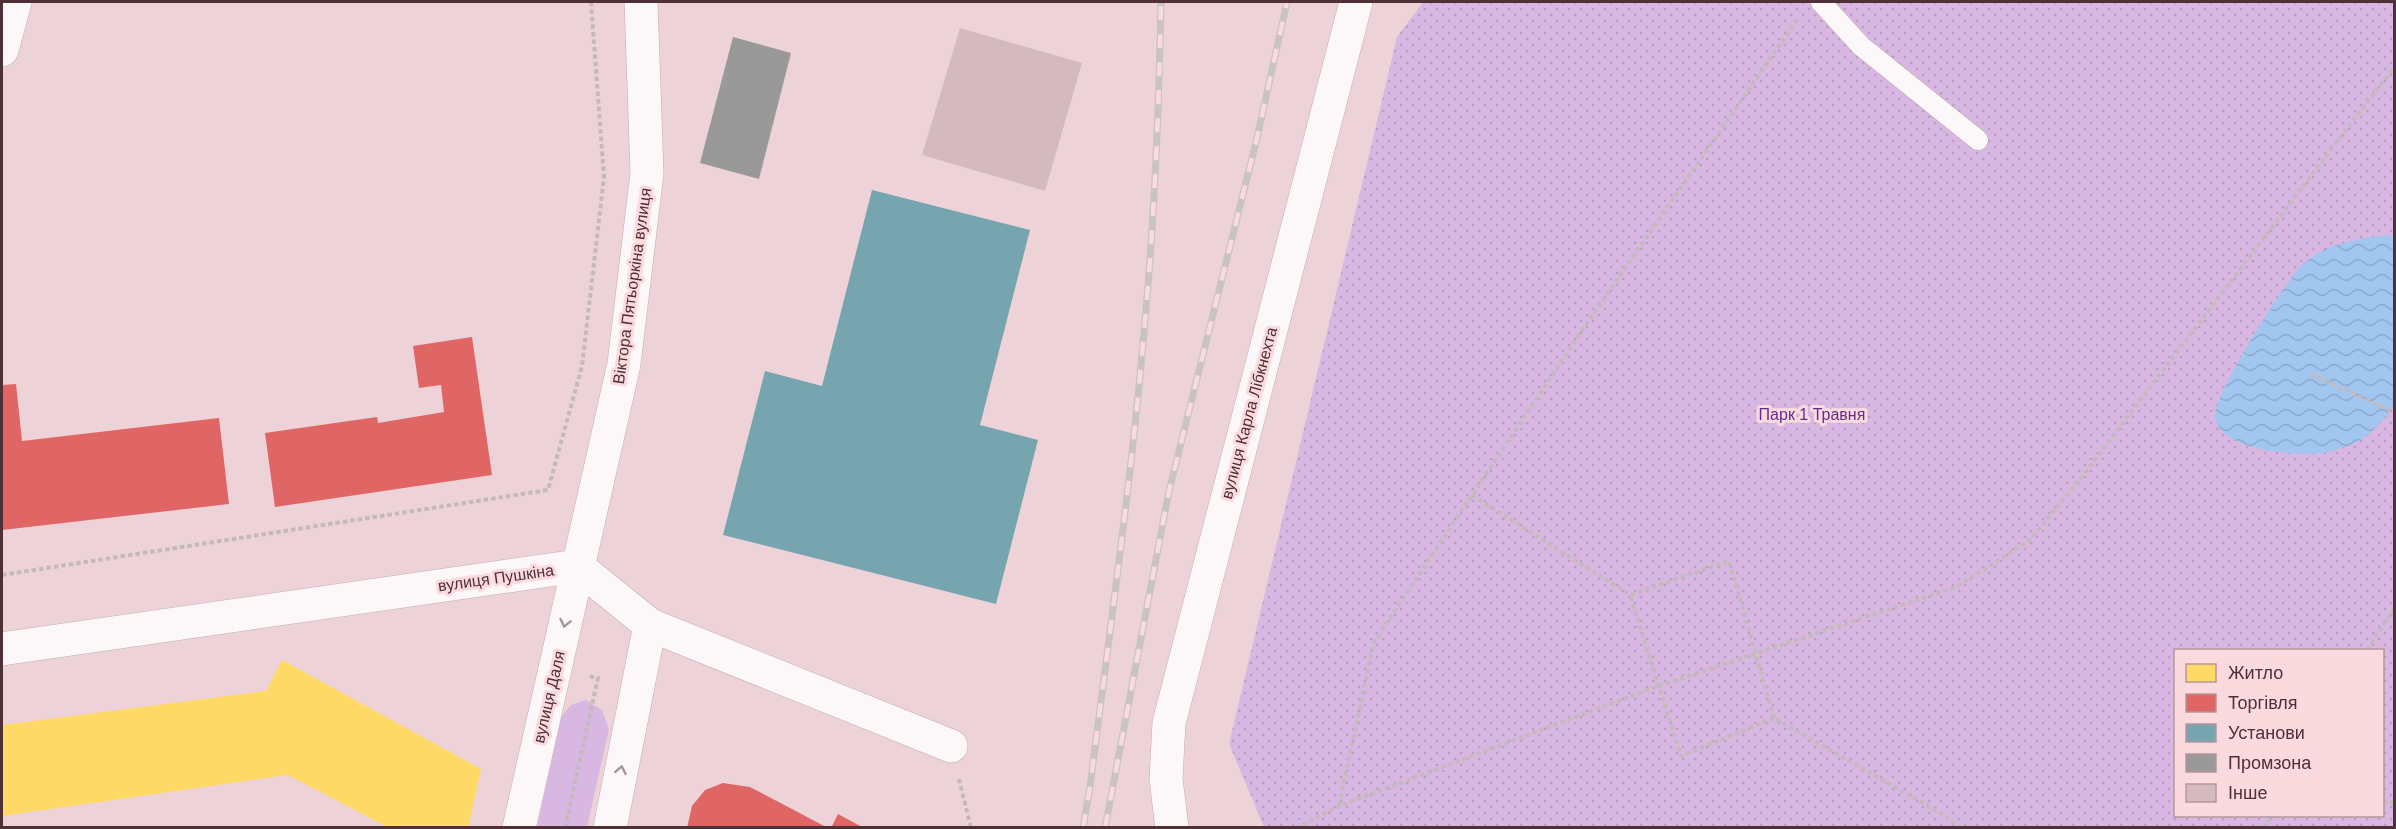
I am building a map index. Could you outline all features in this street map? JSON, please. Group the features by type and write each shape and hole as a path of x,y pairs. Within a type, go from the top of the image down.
{"street":[{"path":"2,50 15,2"},
{"name":"Віктора Пятьоркіна вулиця","path":"578,566 624,364 647,173 641,2"},
{"name":"вулиця Карла Лібкнехта","path":"1172,828 1166,779 1169,723 1356,2"},
{"name":"вулиця Пушкіна","path":"2,649 578,566 650,625 951,746"},
{"name":"вулиця Даля","path":"519,828 578,566"},
{"path":"610,828 650,625"}],"lane":[{"path":"1821,2 1861,46 1978,140"}],"path":[{"path":"2,575 548,490 582,366 604,177 591,2"},
{"path":"1339,806 1374,642 1583,328 1803,11"},
{"path":"1296,828 1339,806 1658,686 1956,587 2029,541 2089,469 2394,67"},
{"path":"2311,374 2394,412"},
{"path":"1472,495 1630,595 1681,756 1774,718"},
{"path":"1630,595 1729,561 1774,718 1944,815 1960,828"},
{"path":"2368,649 2394,609"},
{"path":"951,746 971,828"}],"green space":[{"name":"Парк 1 Травня","path":"1423,2 2394,2 2394,827 1264,827 1229,744 1397,37"},
{"path":"586,700 602,710 609,729 587,827 537,828 561,717 571,705"}],"water":[{"path":"2386,235 2394,237 2394,406 2362,439 2328,452 2299,454 2281,452 2245,445 2230,438 2220,428 2215,416 2218,404 2237,363 2292,276 2305,262 2328,248"}],"building: Житло":[{"path":"282,660 481,769 468,828 389,828 288,775 2,816 2,725 266,691"}],"building: Торгівля":[{"path":"472,337 492,475 275,507 265,433 377,417 378,423 444,412 441,385 419,388 413,346"},
{"path":"16,384 22,441 219,418 229,504 2,530 2,385"},
{"path":"723,783 750,787 828,828 687,828 692,806 705,790"},
{"path":"838,814 864,828 831,828"}],"building: Установи":[{"path":"872,190 1030,230 980,425 1038,440 996,604 723,535 765,371 822,386"}],"building: Промзона":[{"path":"733,37 791,53 759,179 700,163"}],"building: Інше":[{"path":"960,28 1082,63 1045,191 922,155"}],"railway":[{"path":"1083,828 1121,548 1141,369 1154,194 1161,2"},
{"path":"1105,828 1169,491 1257,138 1287,2"}]}
